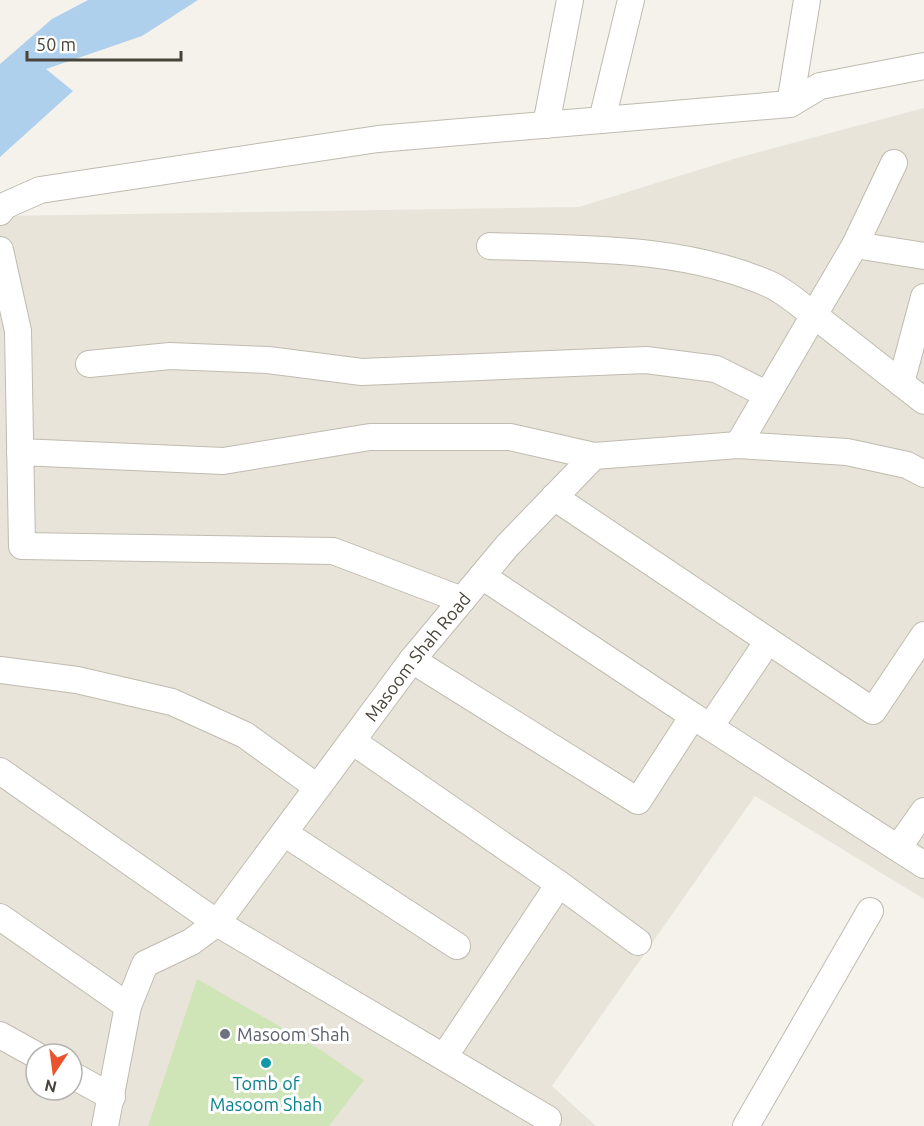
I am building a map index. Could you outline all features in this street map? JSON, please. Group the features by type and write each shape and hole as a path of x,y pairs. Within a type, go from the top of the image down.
{"street":[{"path":"546,125 570,0"},
{"path":"602,120 631,0"},
{"path":"790,104 807,0"},
{"path":"0,212 4,206 40,190 378,139 790,104 820,86 924,66"},
{"path":"738,445 855,245 894,163"},
{"path":"855,245 924,256"},
{"path":"490,246 650,253 724,267 771,284 924,401"},
{"path":"1,262 18,331 20,452 11,516 22,546 333,551 462,600"},
{"path":"901,383 924,297"},
{"path":"89,364 170,356 268,360 362,372 646,360 716,369 766,394"},
{"path":"20,452 222,461 370,437 510,437 594,456 738,445 847,452 915,469"},
{"name":"Masoom Shah Road","path":"105,1126 128,1006 145,964 191,942 217,923 412,660 482,576 594,456"},
{"path":"554,497 873,711 924,635"},
{"path":"482,576 701,722 924,865"},
{"path":"412,660 639,801 768,641"},
{"path":"0,670 77,680 172,702 245,735 317,788"},
{"path":"352,741 559,884 638,942"},
{"path":"0,771 217,923 548,1119"},
{"path":"898,848 924,811"},
{"path":"284,833 457,946"},
{"path":"444,1057 559,884"},
{"path":"746,1126 870,911"},
{"path":"0,917 128,1006"},
{"path":"0,1035 24,1048"},
{"path":"84,1082 112,1097"}],"shaded area":[{"path":"924,108 924,899 755,796 552,1086 596,1126 0,1126 0,216 579,207 737,158"}],"green space":[{"path":"197,979 321,1050 364,1080 329,1126 148,1126"}],"water":[{"path":"88,0 198,0 142,36 46,69 73,91 0,157 0,64 52,19"}],"place":[{"name":"Masoom Shah","path":"225,1034"},
{"name":"Tomb of Masoom Shah","path":"266,1063"}]}
